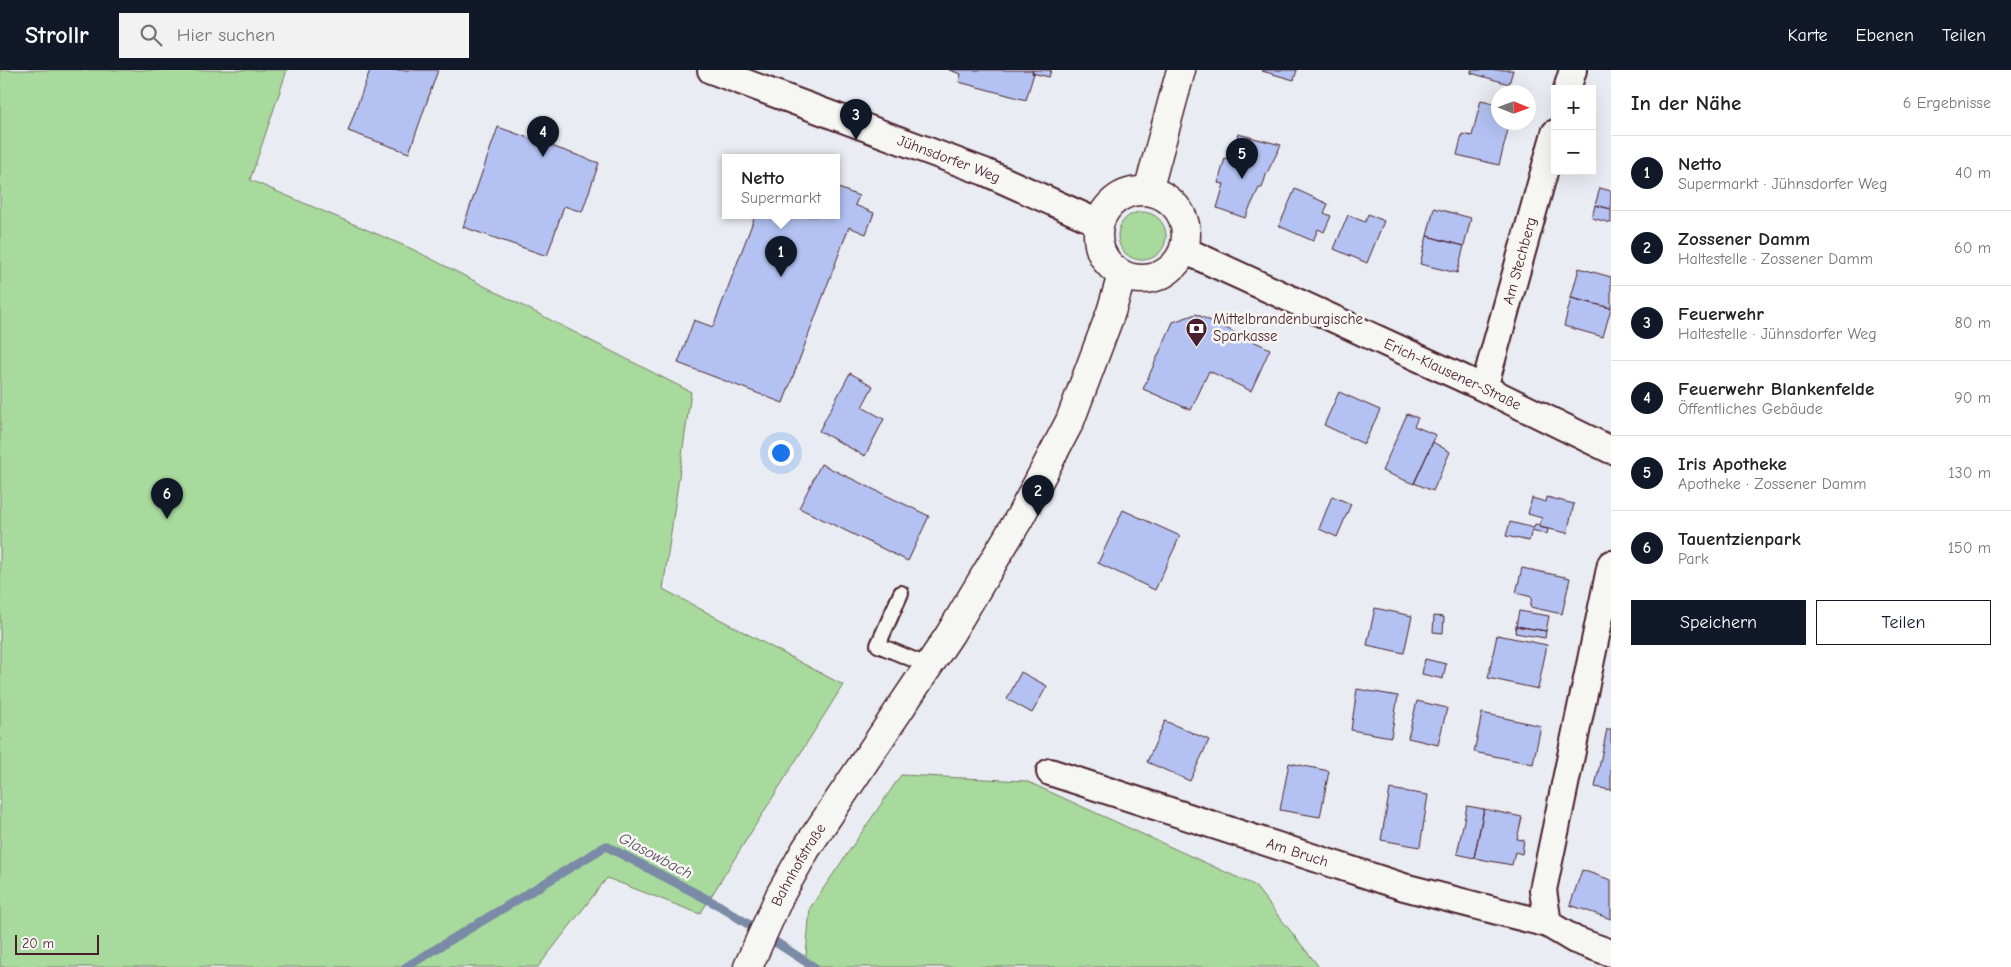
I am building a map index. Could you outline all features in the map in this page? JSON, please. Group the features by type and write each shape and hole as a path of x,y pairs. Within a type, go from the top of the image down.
{"main road":[{"path":"1148,191 1181,70"},
{"path":"1135,191 1148,191 1161,194 1172,202 1180,212 1185,224 1186,237 1184,250 1176,264 1165,273 1151,279 1136,279 1122,275 1109,266 1101,253 1097,238 1099,223 1104,212 1112,202 1123,195 1135,191"},
{"name":"Bahnhofstraße","path":"753,956 780,895 806,849 860,771 993,565 1070,421 1111,312 1122,275"}],"street":[{"name":"Jühnsdorfer Weg","path":"711,70 985,172 1099,223"},
{"path":"1568,85 1573,70"},
{"name":"Am Stechberg","path":"1484,388 1551,147"},
{"name":"Erich-Klausener-Straße","path":"1184,250 1484,388 1611,450"},
{"path":"1548,924 1543,890 1611,564"},
{"name":"Am Bruch","path":"1050,772 1404,887 1548,924 1575,940 1611,953"}],"lane":[{"path":"901,593 878,645 929,666"}],"green space":[{"path":"0,70 287,70 250,180 412,249 691,392 663,589 843,685 700,914 607,878 538,967 0,967"},
{"path":"1142,212 1151,214 1159,219 1164,227 1166,236 1164,245 1159,253 1151,258 1142,260 1133,258 1125,253 1120,245 1118,236 1120,227 1125,219 1133,214"},
{"path":"901,775 1026,781 1254,885 1319,967 805,967 810,908"}],"building":[{"path":"370,70 438,70 409,153 348,131"},
{"path":"949,70 1033,70 1032,73 1034,73 1026,100 959,82 961,74"},
{"path":"1033,70 1051,70 1049,77 1032,73"},
{"path":"1263,70 1297,70 1294,80"},
{"path":"1471,70 1513,70 1509,84 1471,73"},
{"path":"1481,100 1491,102 1491,130 1508,130 1499,165 1457,155 1462,134 1472,136"},
{"path":"498,127 599,163 582,212 564,206 547,256 463,227"},
{"path":"1238,134 1281,145 1266,175 1262,188 1259,188 1245,218 1217,208 1224,184 1218,183 1225,158 1231,159"},
{"path":"1600,188 1611,191 1611,209 1595,205"},
{"path":"840,189 859,196 855,205 874,213 866,234 849,227 783,403 678,363 694,320 713,327 754,219 840,219"},
{"path":"1295,189 1328,204 1324,213 1331,216 1324,232 1318,229 1313,241 1279,226"},
{"path":"1595,205 1611,209 1611,223 1592,218"},
{"path":"1434,208 1471,218 1464,246 1427,236"},
{"path":"1368,214 1384,221 1367,263 1334,249 1348,215 1365,222"},
{"path":"1427,236 1464,246 1457,273 1420,264"},
{"path":"1579,268 1611,277 1611,308 1571,298"},
{"path":"1571,298 1611,308 1603,337 1564,326"},
{"path":"1196,314 1270,349 1251,391 1209,371 1191,410 1143,389 1173,322"},
{"path":"850,373 873,386 862,407 884,419 865,456 819,431"},
{"path":"1339,392 1380,410 1364,444 1324,425"},
{"path":"1407,414 1418,418 1414,426 1436,435 1414,484 1382,471"},
{"path":"1433,442 1450,452 1433,491 1414,483"},
{"path":"821,464 929,516 908,561 799,508"},
{"path":"1332,496 1351,504 1337,537 1319,529"},
{"path":"1547,497 1574,504 1567,533 1539,527 1542,518 1528,514 1532,498 1546,502"},
{"path":"1123,510 1180,536 1155,590 1098,563"},
{"path":"1510,522 1534,528 1535,524 1540,525 1539,527 1548,529 1547,534 1532,530 1529,541 1506,536"},
{"path":"1522,568 1570,578 1562,614 1530,607 1532,597 1516,593"},
{"path":"1375,608 1412,616 1404,653 1367,645"},
{"path":"1519,611 1549,616 1546,631 1516,626"},
{"path":"1434,616 1444,617 1443,633 1433,632"},
{"path":"1516,626 1546,631 1545,638 1515,633"},
{"path":"1497,635 1547,645 1538,689 1488,678"},
{"path":"1425,659 1446,664 1443,679 1422,674"},
{"path":"1021,672 1047,686 1032,713 1007,699"},
{"path":"1357,689 1398,696 1391,737 1351,730"},
{"path":"1417,701 1447,708 1438,745 1408,738"},
{"path":"1482,713 1541,726 1533,764 1474,752"},
{"path":"1165,721 1209,740 1190,781 1147,762"},
{"path":"1607,729 1611,729 1611,790 1595,787"},
{"path":"1289,763 1329,771 1320,817 1280,810"},
{"path":"1390,789 1428,795 1420,847 1381,840"},
{"path":"1467,806 1484,809 1474,858 1457,854"},
{"path":"1484,809 1522,817 1517,839 1524,840 1522,854 1515,852 1512,865 1474,858"},
{"path":"1582,870 1611,880 1611,919 1570,905"}],"waterway":[{"name":"Glasowbach","path":"406,967 606,846 720,906 814,967"}],"place":[{"name":"Feuerwehr","path":"856,140"},
{"name":"Feuerwehr Blankenfelde","path":"543,157"},
{"name":"Iris Apotheke","path":"1242,179"},
{"name":"Netto","path":"781,277"},
{"name":"Mittelbrandenburgische Sparkasse","path":"1197,347"},
{"name":"Zossener Damm","path":"1038,516"},
{"name":"Tauentzienpark","path":"167,519"}]}
